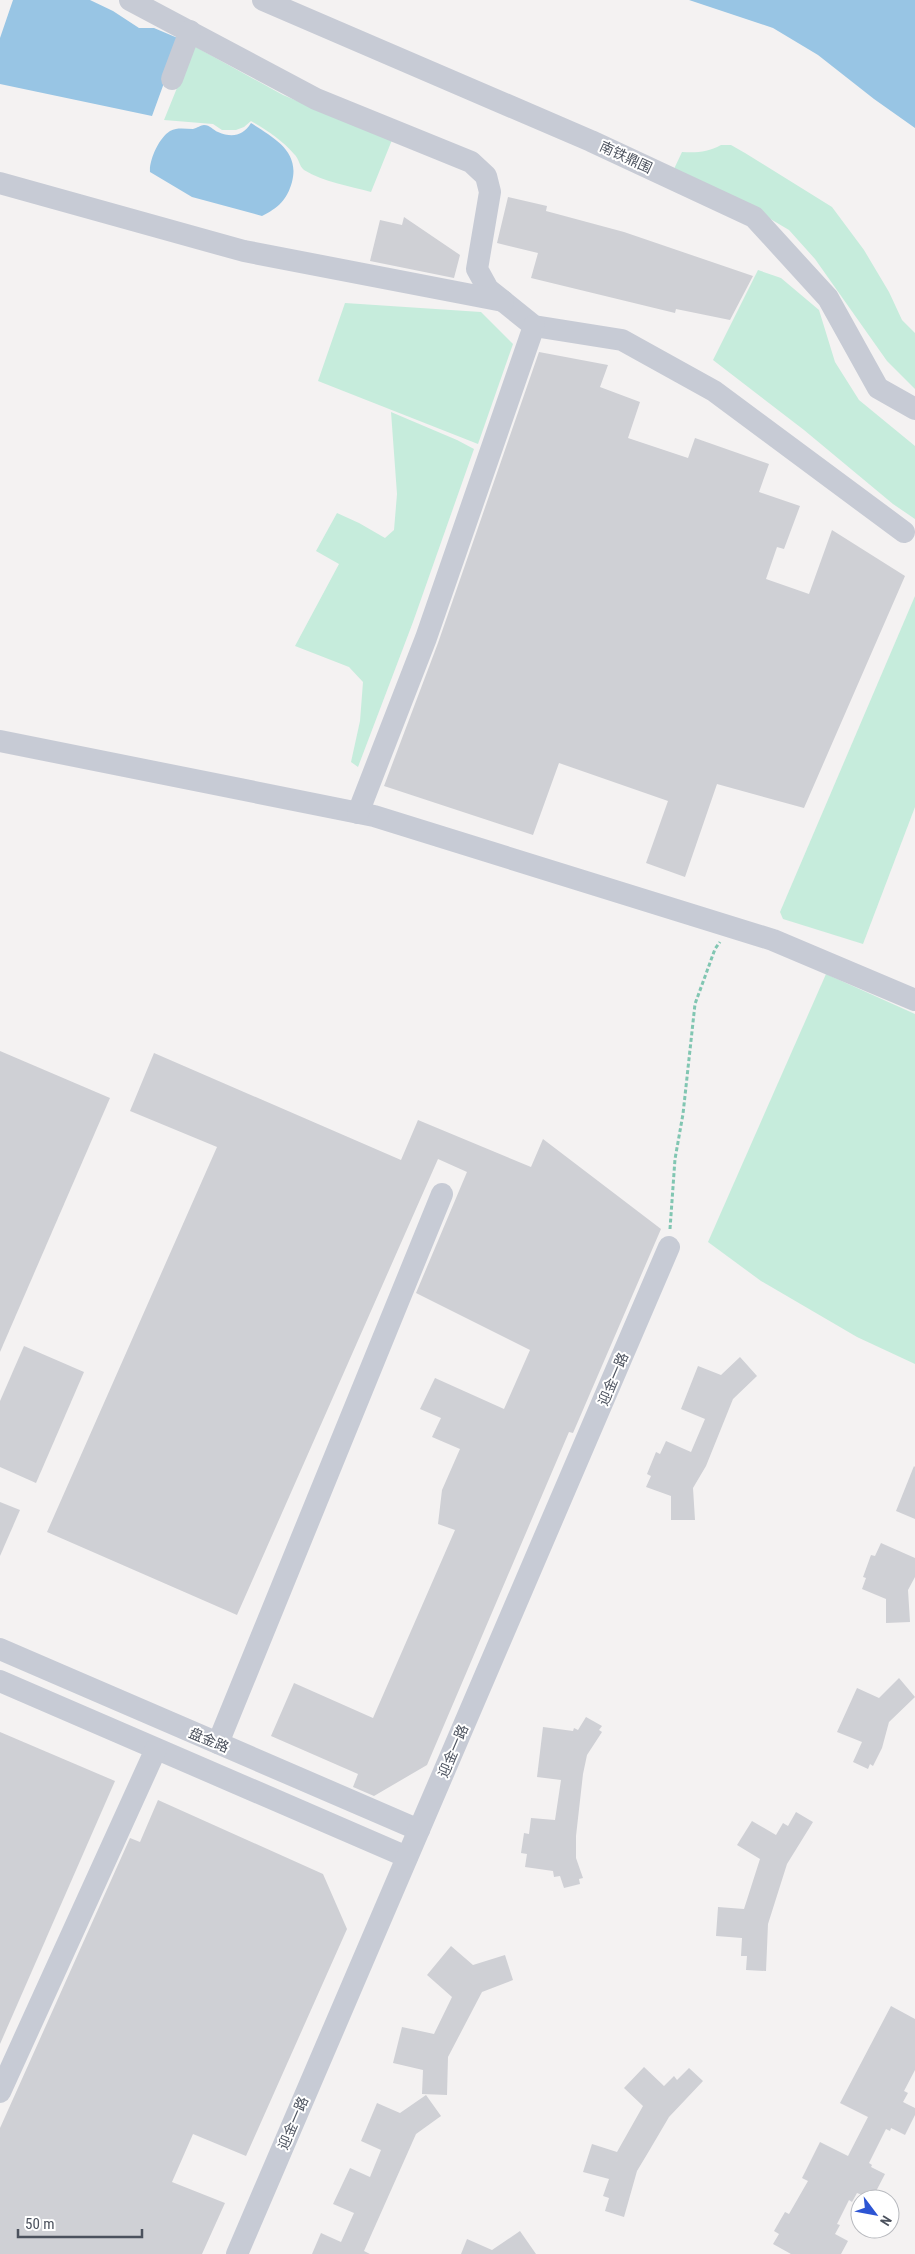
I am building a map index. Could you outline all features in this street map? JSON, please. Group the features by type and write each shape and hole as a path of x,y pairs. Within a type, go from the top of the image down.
{"street":[{"path":"130,0 316,99 471,162 486,176 490,192 477,269 488,288 503,301 534,326 622,340 714,390 904,532"},
{"name":"南铁鼎围","path":"263,0 591,141 754,218 828,298 878,388 915,409"},
{"path":"172,79 190,32"},
{"path":"0,183 244,251 503,301"},
{"path":"358,813 426,638 534,326"},
{"path":"0,741 358,813 773,940 915,1000"},
{"path":"218,1743 442,1194"},
{"name":"迎金一路","path":"237,2254 669,1248"},
{"name":"盘金路","path":"0,1649 419,1830"},
{"name":"盘金路","path":"0,1681 407,1857"},
{"path":"0,2092 156,1749"}],"path":[{"path":"669,1248 675,1159 683,1114 695,1004 715,949 731,927"}],"green space":[{"path":"194,46 283,95 392,140 371,192 328,181 304,170 296,156 284,144 251,121 244,127 236,130 222,130 213,124 164,120"},
{"path":"721,145 731,145 832,207 864,250 889,292 902,320 915,333 915,389 887,361 815,259 789,230 737,199 674,169 682,152 702,152"},
{"path":"758,270 781,278 819,310 835,362 859,400 915,446 915,519 893,504 804,430 713,360"},
{"path":"345,303 481,312 513,344 478,444 318,381"},
{"path":"391,412 474,449 413,622 358,767 351,762 360,721 363,682 349,667 295,646 339,564 316,551 337,513 385,538 394,530 397,494"},
{"path":"915,596 915,807 863,944 783,919 780,912"},
{"path":"826,974 915,1014 915,1364 857,1337 761,1281 708,1242"}],"water":[{"path":"13,0 90,0 113,11 139,28 154,28 180,39 152,116 0,84 0,38"},
{"path":"689,0 915,0 915,128 818,55 773,28"},
{"path":"251,123 283,146 292,162 292,182 285,199 273,210 262,216 192,197 150,172 151,162 156,150 162,139 170,131 193,129 204,125 223,134 237,135 244,131"}],"building":[{"path":"508,197 547,206 546,211 624,232 753,276 730,320 676,309 675,313 531,278 538,253 497,243"},
{"path":"404,217 460,255 454,278 370,261 380,220 402,225"},
{"path":"539,352 608,365 600,387 640,402 628,438 688,458 695,438 769,464 759,492 800,506 784,549 777,547 766,579 809,594 832,530 905,576 804,808 717,784 685,877 646,863 668,801 559,763 533,835 384,786 438,643"},
{"path":"0,1051 110,1098 0,1352"},
{"path":"154,1053 401,1160 418,1120 531,1167 543,1139 661,1229 573,1433 569,1432 427,1765 374,1796 353,1787 358,1774 271,1736 294,1683 373,1718 455,1530 438,1524 442,1490 460,1449 432,1437 441,1418 420,1409 435,1378 504,1409 530,1350 416,1293 467,1172 438,1159 237,1615 47,1532 217,1147 130,1111"},
{"path":"24,1346 84,1372 36,1483 0,1467 0,1401"},
{"path":"740,1357 757,1376 733,1399 706,1466 693,1488 695,1520 671,1520 671,1496 646,1487 651,1476 647,1474 656,1452 660,1454 666,1441 691,1452 705,1419 681,1409 698,1366 721,1375"},
{"path":"915,1467 915,1519 896,1511"},
{"path":"0,1502 20,1510 0,1556"},
{"path":"881,1543 915,1558 915,1577 908,1590 910,1622 886,1623 886,1599 862,1589 866,1578 863,1577 871,1555 875,1556"},
{"path":"899,1678 915,1697 889,1722 882,1748 873,1766 870,1764 868,1769 853,1762 862,1742 837,1732 857,1688 879,1698"},
{"path":"586,1717 602,1726 599,1730 602,1732 587,1755 583,1774 576,1836 576,1858 583,1878 579,1879 580,1884 564,1888 560,1876 554,1877 553,1871 525,1867 527,1854 521,1853 524,1833 529,1834 531,1818 555,1820 561,1780 537,1777 543,1727 573,1731 574,1728 578,1730"},
{"path":"0,1732 115,1781 0,2044"},
{"path":"158,1800 323,1874 347,1929 246,2156 193,2134 172,2182 225,2203 202,2254 0,2254 0,2128 130,1838 140,1842"},
{"path":"796,1812 813,1822 787,1864 768,1924 766,1971 746,1970 747,1956 741,1956 742,1938 716,1936 718,1907 744,1909 760,1859 737,1845 752,1821 776,1835 783,1823 788,1826"},
{"path":"451,1946 473,1965 505,1955 513,1980 482,1992 448,2057 447,2095 422,2094 423,2070 393,2063 402,2027 434,2034 452,1997 427,1975"},
{"path":"891,2006 915,2019 915,2070 904,2091 908,2093 903,2102 915,2108 915,2115 905,2135 891,2128 890,2131 886,2129 869,2163 872,2165 871,2167 885,2174 877,2189 850,2189 850,2201 837,2224 840,2225 835,2234 848,2241 841,2254 791,2254 773,2244 779,2234 774,2231 785,2212 789,2214 808,2181 802,2178 820,2142 848,2156 868,2117 840,2103"},
{"path":"644,2067 664,2086 674,2076 677,2080 689,2068 703,2081 669,2117 637,2171 624,2217 605,2211 609,2198 603,2196 609,2179 583,2172 592,2144 617,2152 643,2106 624,2088"},
{"path":"426,2095 441,2116 416,2134 364,2251 370,2254 312,2254 321,2233 341,2242 354,2213 333,2204 350,2168 370,2177 381,2150 361,2141 377,2103 400,2113"},
{"path":"520,2231 536,2254 461,2254 467,2239 492,2250"}]}
